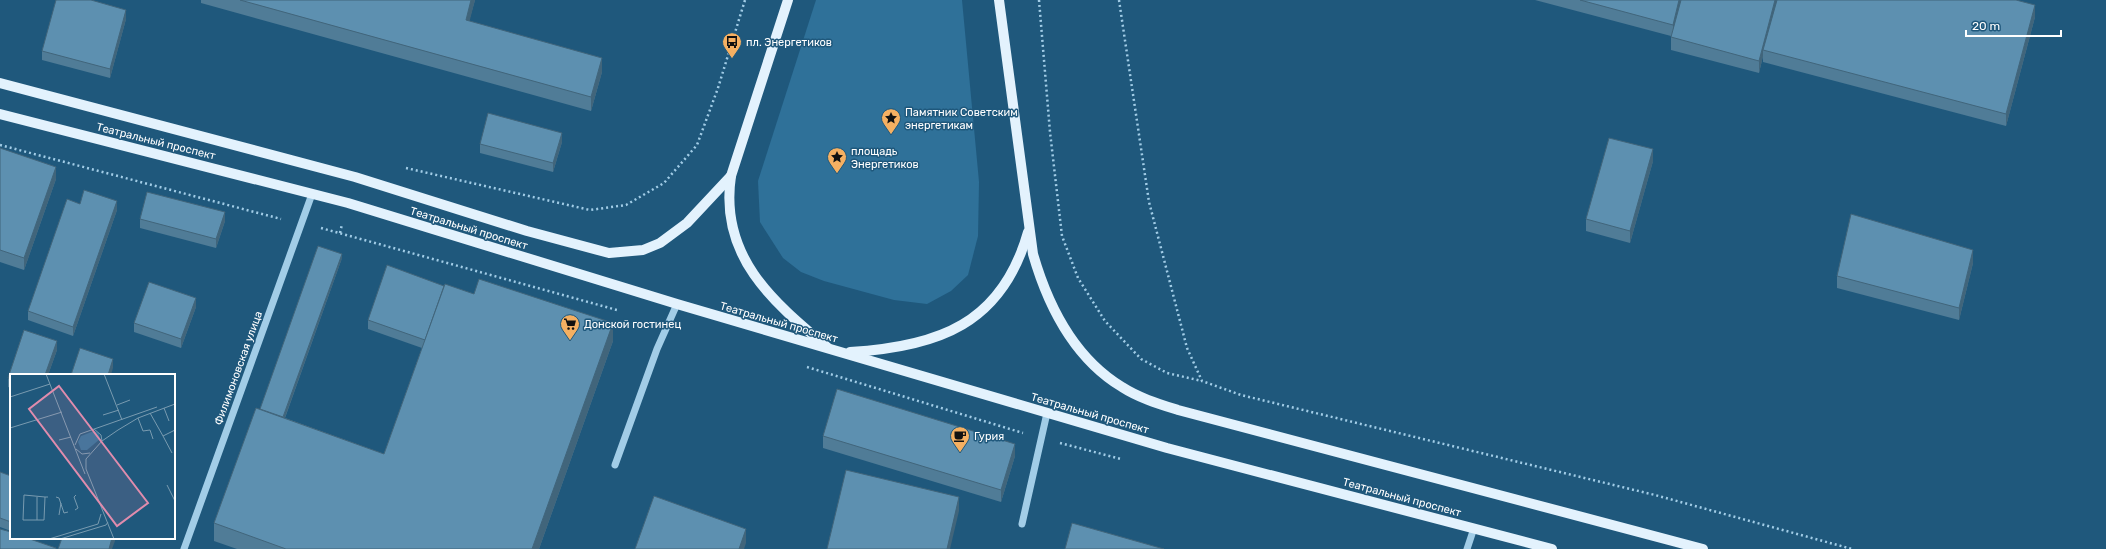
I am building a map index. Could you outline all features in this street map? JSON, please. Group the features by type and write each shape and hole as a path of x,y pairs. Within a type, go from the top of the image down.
{"main road":[{"path":"788,0 731,176 729,211 734,239 745,262 784,307 806,329 831,349"},
{"path":"999,0 1033,254 1040,281 1051,304 1073,341 1102,372 1122,387 1142,397 1178,410 1703,549"},
{"name":"Театральный проспект","path":"0,83 355,177 527,231 609,253 643,250 665,240 687,223 731,176"},
{"name":"Театральный проспект","path":"0,114 312,194 676,304 1166,448 1552,549"},
{"path":"842,353 874,351 906,345 951,332 969,322 986,308 1014,271 1030,226"}],"street":[{"name":"Филимоновская улица","path":"184,549 312,194"},
{"path":"615,465 657,349 676,304"},
{"path":"1022,524 1047,413"},
{"path":"1467,549 1474,528"}],"path":[{"path":"398,166 590,210 626,205 664,183 697,145 718,88 745,0"},
{"path":"1039,0 1050,132 1062,236 1078,278 1105,321 1141,359 1167,373 1202,381 1241,395 1655,495 1852,549"},
{"path":"1119,0 1150,202 1187,348 1202,381"},
{"path":"0,145 340,233"}],"shaded area":[{"path":"816,0 962,0 979,182 978,236 968,275 951,291 927,304 894,300 824,281 801,272 783,258 760,222 758,181"}],"building":[{"path":"56,0 91,0 126,10 110,69 42,51"},
{"path":"240,0 471,0 466,20 602,58 591,97"},
{"path":"1580,0 1679,0 1673,25"},
{"path":"1681,0 1775,0 1759,61 1671,37"},
{"path":"1777,0 2016,0 2035,5 2006,114 1763,50"},
{"path":"488,113 562,133 553,163 480,144"},
{"path":"1609,138 1653,149 1630,231 1586,219"},
{"path":"0,148 56,167 24,258 0,250"},
{"path":"84,190 117,201 73,327 28,311 67,199 80,204"},
{"path":"147,192 225,212 216,239 140,219"},
{"path":"1851,214 1973,250 1959,308 1837,276"},
{"path":"318,246 342,254 283,417 260,409"},
{"path":"387,265 444,286 425,340 368,320"},
{"path":"479,279 613,323 532,549 286,549 214,523 256,408 384,454 445,284 474,294"},
{"path":"149,282 196,298 181,339 134,323"},
{"path":"24,330 57,341 45,374 10,374 10,379 8,378"},
{"path":"80,348 113,359 108,374 71,374"},
{"path":"837,389 1015,444 1001,490 823,436"},
{"path":"846,470 959,497 947,549 827,549"},
{"path":"0,472 10,476 10,522 0,518"},
{"path":"654,496 746,529 739,549 635,549"},
{"path":"1072,523 1164,549 1065,549"},
{"path":"0,529 10,532 10,539 30,539 56,548 56,549 0,549"},
{"path":"62,539 112,539 109,549 58,549"}],"place":[{"name":"пл. Энергетиков","path":"732,59"},
{"name":"Памятник Советским энергетикам","path":"891,135"},
{"name":"площадь Энергетиков","path":"837,174"},
{"name":"Донской гостинец","path":"570,341"},
{"name":"Гурия","path":"960,453"}]}
